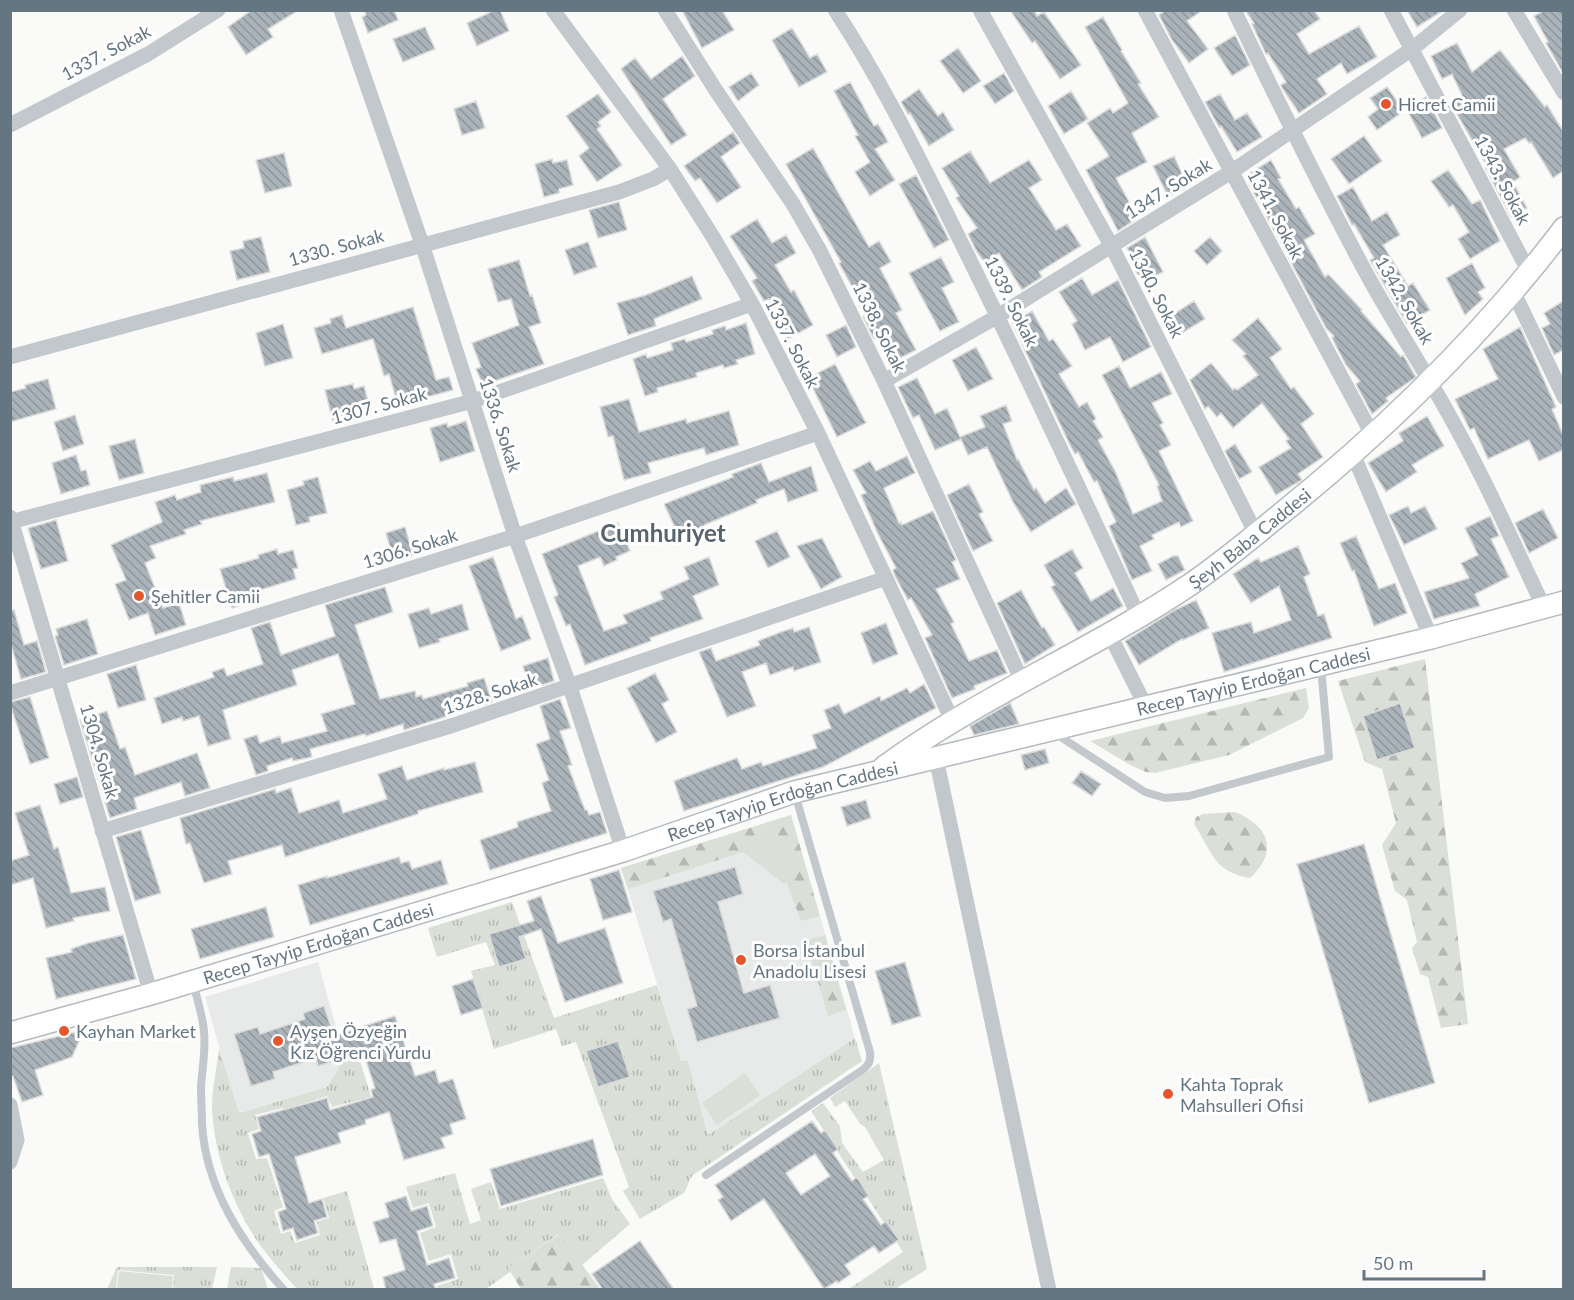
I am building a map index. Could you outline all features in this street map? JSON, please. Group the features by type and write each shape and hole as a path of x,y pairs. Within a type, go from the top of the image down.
{"street":[{"name":"1337. Sokak","path":"10,125 148,54 218,10"},
{"name":"1336. Sokak","path":"341,10 422,244 515,536 570,687 623,851"},
{"name":"1337. Sokak","path":"553,10 670,169 752,304 818,433 952,720"},
{"name":"1338. Sokak","path":"665,10 793,204 840,288 1022,681"},
{"name":"1339. Sokak","path":"835,10 893,108 998,316 1139,617"},
{"name":"1340. Sokak","path":"980,10 1111,246 1256,534"},
{"name":"1341. Sokak","path":"1145,10 1373,436"},
{"name":"1342. Sokak","path":"1234,10 1365,272 1430,381 1490,496 1554,605"},
{"name":"1343. Sokak","path":"1391,10 1529,272"},
{"name":"1347. Sokak","path":"884,381 998,316 1231,172 1412,49 1460,10"},
{"path":"1514,10 1563,93"},
{"name":"1330. Sokak","path":"10,357 619,192 653,179 670,169"},
{"name":"Şeyh Baba Caddesi","path":"875,774 952,720 1139,617 1196,580 1256,534 1353,454 1430,381 1513,291 1563,228"},
{"path":"1513,291 1563,397"},
{"name":"1307. Sokak","path":"11,520 473,401 752,304"},
{"name":"1306. Sokak","path":"10,693 515,536 818,433"},
{"path":"1353,454 1431,638"},
{"name":"1304. Sokak","path":"11,520 151,994"},
{"name":"1328. Sokak","path":"102,831 343,760 570,687 886,578"},
{"name":"Recep Tayyip Erdoğan Caddesi","path":"10,1033 193,982 623,851 794,792 1431,638 1554,605"},
{"path":"1109,633 1146,707"},
{"path":"936,758 1050,1290"},
{"path":"10,1105 17,1140 10,1162"}],"lane":[{"path":"1049,730 1145,792 1165,798 1189,796 1329,757 1321,665"},
{"path":"705,1175 861,1071 868,1066 870,1060 870,1052 794,792"},
{"path":"193,982 204,1031 205,1051 201,1087 202,1126 207,1164 215,1187 231,1219 284,1290"}],"shaded area":[{"name":"Borsa İstanbul Anadolu Lisesi","path":"791,815 855,1038 708,1135 688,1061 681,1061 621,868"},
{"name":"Ayşen Özyeğin Kız Öğrenci Yurdu","path":"318,962 345,1059 332,1083 327,1087 238,1113 205,997"}],"green space":[{"path":"1425,659 1468,1024 1441,1028 1428,977 1420,974 1412,948 1417,942 1407,900 1395,891 1382,845 1396,823 1382,769 1365,762 1338,681"},
{"path":"1306,688 1309,708 1303,718 1229,755 1155,773 1132,766 1090,741"},
{"path":"1235,812 1256,824 1266,840 1265,858 1250,878 1228,871 1221,865 1194,824 1196,817 1203,814"},
{"path":"791,815 820,916 801,921 786,881 803,859 762,827 743,852 628,889 621,868"},
{"path":"762,827 803,859 784,884 743,852"},
{"path":"512,902 554,1018 657,985 681,1061 688,1061 708,1135 855,1038 862,1061 693,1175 684,1193 640,1219 623,1191 629,1187 576,1042 562,1046 556,1029 494,1049 471,971 495,965 486,942 437,957 428,928"},
{"path":"825,935 846,1010 828,1016 806,941"},
{"path":"351,1031 371,1097 332,1107 327,1096 298,1105 302,1116 288,1120 283,1108 255,1115 259,1129 248,1133 256,1159 267,1158 283,1207 274,1211 281,1234 290,1231 295,1243 320,1235 317,1222 329,1218 323,1198 347,1191 374,1289 297,1289 256,1239 239,1209 225,1176 216,1142 212,1108 219,1048 239,1113 327,1087 345,1059 338,1034"},
{"path":"879,1063 927,1269 895,1289 849,1289 903,1252 811,1111 823,1103 840,1126 842,1143 863,1172 884,1160 865,1127 860,1124 845,1101 835,1107 830,1098"},
{"path":"745,1073 760,1095 717,1125 702,1103"},
{"path":"455,1173 470,1224 481,1220 471,1189 491,1182 500,1209 603,1178 612,1199 630,1224 582,1265 559,1234 508,1268 510,1272 486,1289 438,1289 437,1286 458,1279 451,1254 429,1261 420,1233 436,1227 429,1203 413,1208 406,1187"},
{"path":"560,1234 600,1289 521,1289 508,1268"},
{"path":"117,1267 217,1267 212,1289 173,1289 174,1275 118,1270 116,1289 107,1289"},
{"path":"231,1267 261,1268 268,1289 227,1290"},
{"path":"119,1271 173,1276 172,1289 117,1289"}],"building":[{"path":"252,10 299,10 268,29 273,37 246,55 228,27"},
{"path":"364,10 394,10 398,20 368,33 362,17 366,15"},
{"path":"495,10 500,10 509,31 477,46 467,23"},
{"path":"682,10 722,10 734,30 702,48"},
{"path":"1010,10 1034,10 1037,16 1044,12 1081,65 1060,79 1035,41 1032,43"},
{"path":"1166,10 1203,10 1187,21 1208,49 1189,63 1172,40 1159,15"},
{"path":"1245,10 1314,10 1320,19 1297,34 1309,54 1359,26 1377,57 1347,74 1341,63 1317,79 1327,94 1299,113 1282,88 1281,85 1286,82 1268,53 1266,54 1252,24 1254,23"},
{"path":"1407,10 1444,10 1417,27"},
{"path":"1545,10 1563,10 1563,73 1534,16"},
{"path":"1103,17 1141,83 1138,84 1159,117 1132,133 1147,162 1116,178 1138,218 1118,231 1086,170 1109,156 1087,123 1110,108 1113,113 1128,103 1085,27"},
{"path":"425,27 435,49 403,62 393,39"},
{"path":"792,28 810,58 817,54 827,72 799,87 772,40"},
{"path":"1235,35 1250,65 1232,76 1214,48"},
{"path":"1457,43 1472,72 1500,50 1545,107 1547,105 1563,131 1563,171 1553,178 1531,142 1529,143 1525,138 1504,149 1520,177 1513,182 1527,208 1511,217 1485,167 1487,166 1450,102 1462,95 1452,74 1442,79 1431,56"},
{"path":"958,48 981,81 963,93 940,61"},
{"path":"682,56 695,76 663,99 687,135 671,145 621,69 635,58 651,79"},
{"path":"751,73 759,85 738,101 729,87"},
{"path":"1004,73 1014,91 995,104 983,86"},
{"path":"850,82 874,126 878,124 888,142 875,149 895,180 870,196 855,172 870,162 834,91"},
{"name":"Hicret Camii","path":"1387,87 1404,111 1377,130 1368,117 1378,109 1370,98"},
{"path":"919,89 938,116 943,112 954,130 929,146 901,102"},
{"path":"1071,91 1088,119 1064,134 1048,106"},
{"path":"598,94 611,112 598,122 601,126 597,129 622,165 597,182 579,156 589,148 566,116"},
{"path":"1220,94 1235,120 1247,113 1262,137 1237,152 1205,102"},
{"path":"1426,97 1442,128 1422,138 1406,108"},
{"path":"476,101 485,128 462,135 454,109"},
{"path":"733,132 740,143 721,157 741,187 717,203 700,178 695,181 684,166"},
{"path":"1364,136 1382,161 1349,184 1331,159"},
{"path":"813,148 869,247 879,241 891,262 880,268 902,310 896,313 916,350 890,363 863,317 865,316 859,304 861,303 839,263 841,262 786,164"},
{"path":"970,151 990,183 1029,160 1042,180 1029,188 1056,230 1067,224 1081,246 1039,272 1042,277 1022,290 999,253 985,263 977,252 968,234 977,228 956,198 959,196 942,168"},
{"path":"284,153 292,186 265,193 256,160"},
{"path":"1174,156 1188,187 1168,196 1153,166"},
{"path":"552,159 553,163 567,160 573,185 559,189 559,193 544,197 535,164"},
{"path":"1271,160 1281,178 1278,179 1296,209 1299,207 1315,234 1304,240 1325,277 1328,274 1401,357 1403,355 1416,377 1386,398 1388,401 1372,414 1356,384 1360,381 1346,365 1332,338 1334,336 1326,328 1245,176"},
{"path":"1448,170 1472,204 1480,200 1500,241 1470,259 1458,239 1469,232 1453,205 1449,207 1431,181"},
{"path":"916,175 949,240 934,248 899,184"},
{"path":"1353,187 1372,221 1387,212 1400,235 1383,245 1408,286 1413,283 1430,310 1407,324 1370,260 1374,258 1354,224 1352,225 1337,196"},
{"path":"619,202 627,230 598,238 589,210"},
{"path":"757,219 772,243 786,235 796,253 775,265 791,292 794,290 813,325 786,340 776,323 781,321 769,299 764,301 752,281 757,278 730,236"},
{"path":"261,237 270,272 237,280 230,251 244,248 243,241"},
{"path":"1145,237 1163,272 1143,282 1135,270 1138,269 1127,248"},
{"path":"1210,237 1222,251 1207,265 1194,251"},
{"path":"588,242 597,267 574,275 565,250"},
{"path":"941,257 954,282 942,288 959,322 940,331 909,273"},
{"path":"519,260 541,323 529,327 544,364 483,385 476,369 481,367 472,343 519,325 511,299 498,302 488,269"},
{"path":"1472,263 1485,288 1478,292 1483,299 1465,315 1446,278"},
{"path":"692,276 702,299 654,319 656,326 628,335 617,303 646,295"},
{"path":"1082,278 1092,295 1118,280 1151,347 1123,362 1110,337 1085,350 1072,324 1077,321 1059,292"},
{"path":"1194,301 1205,319 1177,336 1166,319"},
{"path":"1563,301 1563,350 1554,355 1542,328 1550,324 1544,313"},
{"path":"413,307 436,380 449,377 453,390 398,405 389,374 384,376 373,339 322,354 314,328 331,323 330,319 342,315 346,328"},
{"path":"1032,311 1049,341 1053,339 1072,366 1059,374 1079,407 1087,402 1096,419 1093,421 1103,437 1098,440 1115,471 1133,514 1162,501 1157,486 1159,485 1102,375 1119,366 1130,388 1161,372 1172,394 1152,403 1171,445 1159,451 1193,521 1181,527 1179,522 1152,535 1154,539 1140,546 1152,571 1132,580 1109,526 1116,522 1097,481 1094,482 1078,452 1075,454 1070,445 1012,323"},
{"path":"1258,318 1282,349 1270,358 1291,389 1294,387 1314,414 1301,424 1323,457 1298,474 1302,480 1276,495 1259,467 1291,448 1286,441 1289,439 1262,403 1233,428 1221,413 1217,417 1208,406 1205,409 1190,380 1211,363 1233,390 1235,388 1237,390 1258,375 1243,356 1246,354 1232,340"},
{"path":"746,323 755,354 736,360 738,364 724,368 723,365 696,373 697,377 657,388 658,392 645,396 633,359 646,354 647,358 673,350 671,343 685,339 686,342 713,334 712,330 725,326 726,330"},
{"path":"283,324 293,358 265,366 256,333"},
{"path":"846,325 856,347 837,357 826,335"},
{"path":"1520,327 1556,407 1552,409 1563,435 1563,450 1539,461 1529,440 1488,459 1474,428 1470,430 1455,399 1498,379 1483,349"},
{"path":"976,347 993,379 968,391 952,360"},
{"path":"835,364 866,423 837,437 808,378"},
{"path":"917,378 935,414 947,408 960,437 985,427 980,416 1006,405 1012,421 1003,424 1017,460 1034,490 1036,488 1045,503 1066,488 1076,504 1031,532 1013,502 987,447 968,455 961,439 935,450 919,415 913,418 898,387"},
{"path":"48,379 56,409 10,422 10,392"},
{"path":"353,384 354,389 364,386 371,412 333,422 325,390"},
{"path":"629,399 639,432 686,419 687,423 729,411 739,445 706,455 704,448 648,463 651,473 624,480 613,436 608,437 600,407"},
{"path":"75,415 84,444 63,451 54,422"},
{"path":"1427,416 1444,446 1412,465 1417,472 1386,492 1368,463 1403,441 1399,433"},
{"path":"466,421 475,451 440,462 430,428 447,423 448,427"},
{"path":"135,439 144,473 119,480 109,446"},
{"path":"1235,444 1252,472 1239,479 1225,451"},
{"path":"76,455 81,471 86,470 90,485 61,494 52,463"},
{"path":"907,456 915,473 884,488 899,523 901,522 902,525 933,511 956,560 952,562 960,579 936,589 954,622 951,624 969,661 997,650 1007,673 974,686 975,689 952,698 925,638 932,635 911,598 908,600 895,576 893,570 896,568 878,534 861,495 866,493 853,470 870,461 876,471"},
{"path":"761,463 769,482 811,466 818,491 788,502 784,489 756,500 757,503 704,525 705,527 680,538 664,504 733,477 732,474"},
{"path":"267,473 275,502 200,521 202,524 184,530 186,534 150,546 156,558 145,563 163,608 179,603 186,625 155,635 148,613 129,620 115,584 126,580 111,545 162,522 155,502 175,495 177,500 201,492 200,485 233,477 234,481"},
{"path":"318,477 327,513 309,517 310,522 296,525 287,490 304,485 303,481"},
{"path":"969,484 983,512 979,514 993,541 973,551 947,495"},
{"path":"1408,506 1411,513 1425,506 1437,529 1404,545 1389,515"},
{"path":"1543,509 1558,538 1529,553 1515,523"},
{"path":"1490,516 1499,536 1491,539 1509,577 1475,594 1480,606 1434,619 1424,592 1469,578 1461,563 1478,555 1465,528"},
{"path":"56,520 68,561 41,569 28,528"},
{"path":"618,523 630,551 604,566 600,557 578,566 604,631 627,623 623,615 663,599 660,592 689,579 684,567 709,557 719,585 693,596 703,619 585,665 570,624 566,626 554,597 558,595 542,554"},
{"path":"405,527 413,555 394,561 386,533"},
{"path":"777,531 790,557 768,568 755,541"},
{"path":"1356,536 1379,589 1395,583 1407,613 1374,626 1354,570 1352,571 1340,543"},
{"path":"822,538 842,577 821,589 797,546"},
{"path":"1298,546 1310,574 1304,577 1318,616 1324,614 1332,638 1224,672 1212,633 1251,622 1254,633 1291,620 1279,586 1251,603 1233,574 1258,558 1261,562"},
{"path":"277,549 278,554 293,550 298,568 293,569 296,579 260,590 262,595 232,608 220,569 259,558 258,555"},
{"path":"1072,549 1083,568 1075,573 1091,601 1113,588 1123,606 1078,632 1051,587 1055,585 1044,565"},
{"path":"1173,556 1178,556 1185,570 1166,580 1158,564"},
{"path":"493,557 516,619 522,616 531,639 501,651 469,566"},
{"path":"385,587 393,612 355,625 380,699 415,691 416,697 422,695 423,699 468,686 467,683 484,678 492,702 404,730 403,724 366,736 365,734 310,749 312,757 293,761 292,758 267,766 268,771 256,775 244,739 257,735 260,743 280,736 282,743 327,731 321,714 355,704 338,654 292,670 297,685 223,710 231,739 208,746 199,716 183,721 182,717 162,724 154,698 214,677 212,672 224,668 227,676 263,664 251,628 270,622 281,655 335,636 325,605"},
{"path":"1021,590 1042,628 1044,627 1055,645 1025,664 997,603"},
{"path":"1196,600 1209,628 1182,639 1139,665 1125,641 1173,611"},
{"path":"462,604 469,630 419,648 408,614 429,608 431,614"},
{"path":"14,610 24,645 37,641 46,672 21,679 10,641 10,611"},
{"path":"87,619 98,654 64,665 55,636 58,635 56,629"},
{"path":"886,623 898,654 873,664 861,633"},
{"path":"809,627 821,662 794,671 793,667 770,675 766,663 742,672 756,706 727,717 699,652 711,648 716,661 760,645 758,641 781,632 793,628 794,632"},
{"path":"548,658 554,681 530,689 523,666"},
{"path":"136,665 146,700 118,708 107,674"},
{"path":"655,673 669,700 662,704 677,732 656,743 627,688"},
{"path":"924,684 936,708 823,767 684,811 674,781 737,758 742,769 761,762 763,766 817,748 812,735 831,728 824,710 839,704 844,714 880,696 881,701 907,688 910,693"},
{"path":"30,697 49,758 30,764 10,702"},
{"path":"560,699 571,728 560,731 572,765 568,766 585,810 589,815 600,812 607,833 490,870 480,840 518,827 517,822 551,811 542,783 549,780 536,744 550,739 540,706"},
{"path":"1010,703 1019,724 974,735 970,726"},
{"path":"1400,703 1415,748 1377,760 1363,716"},
{"path":"107,711 120,749 125,747 135,775 197,753 210,788 185,796 181,782 134,798 137,809 110,818 80,720"},
{"path":"1045,749 1049,763 1025,770 1021,755"},
{"path":"475,762 483,792 418,811 418,814 285,857 282,845 228,861 232,874 204,883 190,843 186,844 180,818 275,789 276,793 291,788 299,813 339,800 343,813 387,799 378,774 402,766 407,780 444,768 444,770"},
{"path":"1081,771 1101,784 1092,796 1072,783"},
{"path":"77,777 83,797 60,804 54,784"},
{"path":"866,800 871,818 847,826 841,807"},
{"path":"40,805 54,849 58,847 71,893 105,887 110,911 73,918 74,921 46,928 33,878 10,885 10,861 29,855 15,813"},
{"path":"141,830 161,893 135,901 116,837"},
{"path":"1364,844 1435,1083 1369,1103 1297,864"},
{"path":"399,857 401,863 409,861 412,869 441,860 448,884 310,925 298,885"},
{"path":"735,867 743,894 718,902 744,993 770,985 780,1018 697,1042 687,1009 697,1006 671,919 663,922 653,891"},
{"path":"619,870 632,912 603,920 590,879"},
{"path":"541,896 558,943 605,928 623,983 565,1002 541,929 519,937 526,959 499,967 489,934 534,921 527,901"},
{"path":"266,907 274,937 200,959 191,929"},
{"path":"123,935 136,979 56,999 46,958 72,952 71,949 88,943"},
{"path":"905,962 921,1016 892,1025 875,971"},
{"path":"473,979 483,1008 461,1015 452,986"},
{"path":"324,1006 334,1036 395,1016 415,1076 435,1070 439,1083 453,1079 466,1119 450,1124 453,1134 441,1138 445,1148 404,1160 389,1112 365,1120 366,1124 338,1133 341,1143 295,1157 309,1203 322,1199 327,1217 314,1221 318,1233 297,1240 293,1228 283,1231 278,1212 286,1209 269,1154 259,1157 252,1134 261,1131 257,1117 327,1098 330,1110 373,1097 371,1090 375,1088 363,1052 318,1066 316,1058 273,1072 275,1079 251,1086 234,1034 258,1027 260,1034 305,1019 303,1013"},
{"path":"84,1030 72,1057 35,1070 43,1095 22,1102 13,1076 10,1077 10,1048"},
{"path":"618,1041 630,1077 598,1087 586,1051"},
{"path":"812,1121 821,1133 825,1130 838,1149 833,1153 852,1181 857,1177 869,1196 863,1199 881,1225 886,1221 899,1240 879,1253 874,1246 845,1265 851,1274 824,1289 764,1199 731,1221 718,1200 723,1197 715,1185","holes":["815,1154 830,1176 801,1195 786,1173"]},
{"path":"593,1139 603,1175 501,1206 490,1169"},
{"path":"406,1196 411,1211 427,1206 433,1226 417,1231 427,1265 449,1258 455,1278 434,1284 436,1290 386,1290 383,1277 405,1270 396,1239 380,1243 373,1222 389,1217 385,1203"},
{"path":"640,1241 674,1290 603,1290 592,1274"}],"place":[{"name":"Hicret Camii","path":"1386,104"},
{"name":"Şehitler Camii","path":"139,596"},
{"name":"Borsa İstanbul Anadolu Lisesi","path":"741,960"},
{"name":"Kayhan Market","path":"64,1031"},
{"name":"Ayşen Özyeğin Kız Öğrenci Yurdu","path":"278,1041"},
{"name":"Kahta Toprak Mahsulleri Ofisi","path":"1168,1094"}],"district":[{"name":"Cumhuriyet","path":"663,532"}]}
